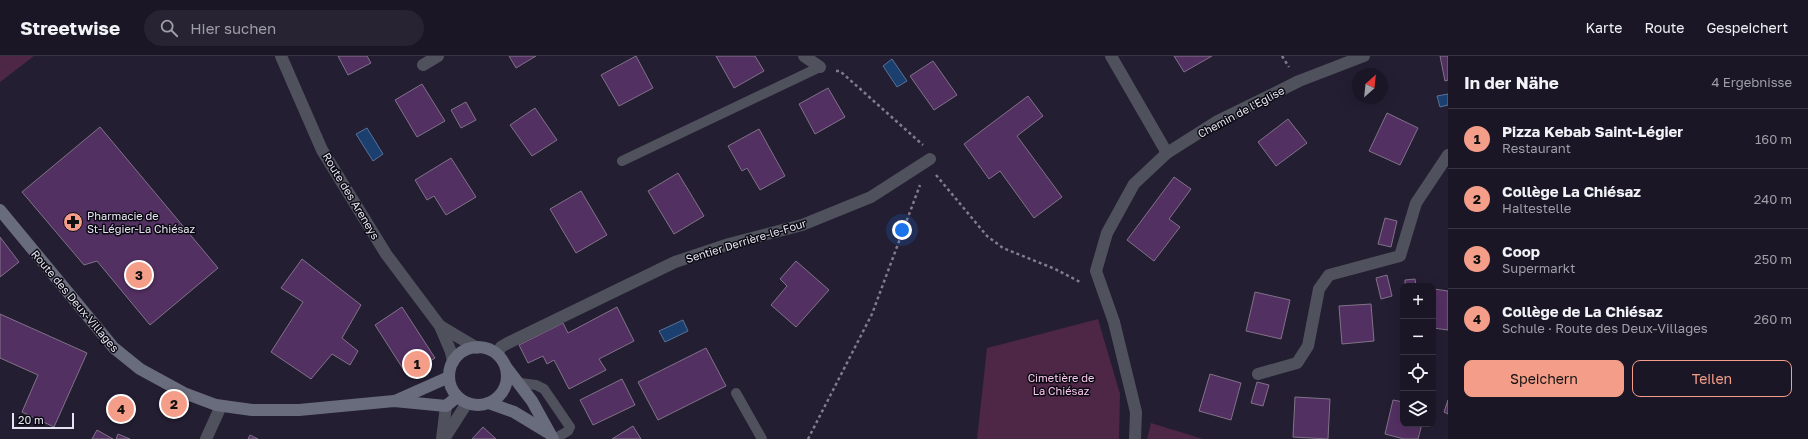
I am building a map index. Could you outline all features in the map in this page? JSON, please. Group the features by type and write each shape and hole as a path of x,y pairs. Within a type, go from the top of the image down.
{"main road":[{"name":"Route des Deux-Villages","path":"0,210 102,335 124,357 140,369 167,385 208,403 252,410 282,411 394,401 446,406"},
{"path":"477,348 487,349 497,354 532,401 552,437 518,414 489,404 476,406 462,400 450,386 449,377 453,362 463,352 477,348"},
{"path":"489,404 501,395 506,386 508,376 506,367"},
{"name":"Route des Deux-Villages","path":"394,401 449,377"},
{"path":"446,406 462,400"}],"street":[{"name":"Route des Areneys","path":"281,56 322,150 386,254 440,326 451,352 453,362"},
{"path":"424,65 438,56"},
{"path":"804,56 820,67"},
{"path":"1111,56 1167,153"},
{"name":"Chemin de l'Eglise","path":"1135,439 1136,412 1114,322 1096,271 1107,233 1134,184 1167,153 1216,122 1299,81 1364,56"},
{"path":"1258,374 1297,363 1308,346 1319,289 1329,275 1400,256 1416,203 1448,155"},
{"name":"Sentier Derrière-le-Four","path":"497,354 501,347 508,343 675,262 729,244 802,224 871,197 930,159"},
{"name":"Route des Areneys","path":"440,326 477,348"},
{"path":"443,439 462,400"},
{"path":"206,439 221,406"},
{"path":"443,439 446,406"}],"lane":[{"path":"622,161 820,67"},
{"path":"520,383 536,385 544,388 570,427 568,431 552,437"},
{"path":"736,393 762,439"}],"path":[{"path":"1282,56 1292,72"},
{"path":"820,67 840,71 927,148 933,171 987,236 1003,248 1086,285"},
{"path":"808,439 872,314 930,159"}],"green space":[{"path":"0,56 34,56 0,82"},
{"name":"Cimetière de La Chiésaz","path":"1098,319 1120,394 1119,439 977,439 987,348"},
{"path":"1151,423 1203,439 1147,439"}],"water":[{"path":"892,59 907,81 897,87 883,66"},
{"path":"1448,94 1448,105 1440,107 1437,96"},
{"path":"367,128 383,154 373,161 356,134"},
{"path":"683,320 688,331 665,342 659,331"}],"building":[{"path":"338,56 367,56 371,63 348,75"},
{"path":"509,56 536,56 516,68"},
{"path":"636,56 653,88 619,106 601,75"},
{"path":"716,56 755,56 764,71 734,88"},
{"path":"1174,56 1212,56 1184,72"},
{"path":"1440,56 1448,56 1448,80 1445,81"},
{"path":"933,61 957,95 934,110 910,76"},
{"path":"422,84 445,121 417,137 395,100"},
{"path":"828,88 845,117 815,134 799,104"},
{"path":"1028,96 1043,116 1017,136 1062,197 1034,218 1000,171 989,179 964,144"},
{"path":"466,102 476,120 461,128 451,110"},
{"path":"535,108 557,140 532,156 510,125"},
{"path":"1387,113 1418,128 1400,165 1369,151"},
{"path":"1288,119 1307,143 1276,166 1258,142"},
{"path":"100,127 218,268 150,325 97,261 84,265 22,192"},
{"path":"759,129 785,176 760,190 747,168 742,171 728,146"},
{"path":"451,158 476,197 446,215 434,196 427,200 415,180"},
{"path":"678,173 704,216 674,234 648,191"},
{"path":"1174,177 1191,189 1169,219 1180,227 1154,261 1127,240"},
{"path":"581,191 607,235 576,253 550,209"},
{"path":"1385,218 1397,221 1391,247 1378,244"},
{"path":"0,237 19,262 0,277"},
{"path":"302,259 361,305 342,338 358,351 350,365 332,354 311,379 271,352 303,302 281,288"},
{"path":"796,261 829,290 796,327 771,305 787,286 780,279"},
{"path":"1387,275 1392,296 1381,299 1376,278"},
{"path":"1415,279 1416,283 1405,283 1405,280"},
{"path":"1436,289 1448,291 1448,330 1436,328"},
{"path":"1255,292 1290,300 1281,339 1246,331"},
{"path":"1371,304 1374,341 1342,344 1339,306"},
{"path":"402,307 435,358 407,375 375,325"},
{"path":"617,307 634,341 599,359 606,370 569,389 554,360 547,364 543,356 528,363 519,345 563,323 568,333"},
{"path":"0,314 87,353 54,427 22,412 38,375 0,358"},
{"path":"706,348 726,386 658,420 638,382"},
{"path":"1210,374 1241,383 1231,420 1199,411"},
{"path":"622,379 635,405 593,425 580,400"},
{"path":"1257,382 1269,385 1263,406 1251,403"},
{"path":"1295,397 1330,399 1328,439 1293,437"},
{"path":"1393,400 1400,401 1400,427 1421,427 1418,439 1404,439 1385,434"},
{"path":"1448,400 1448,414 1444,412"},
{"path":"633,426 641,439 612,439"},
{"path":"483,427 496,439 472,439"},
{"path":"97,430 113,439 92,439"},
{"path":"118,434 130,439 116,439"},
{"path":"250,435 258,439 248,439"}],"place":[{"name":"Pharmacie de St-Légier-La Chiésaz","path":"73,222"},
{"name":"Coop","path":"139,275"},
{"name":"Pizza Kebab Saint-Légier","path":"417,364"},
{"name":"Collège La Chiésaz","path":"174,404"},
{"name":"Collège de La Chiésaz","path":"121,409"}]}
